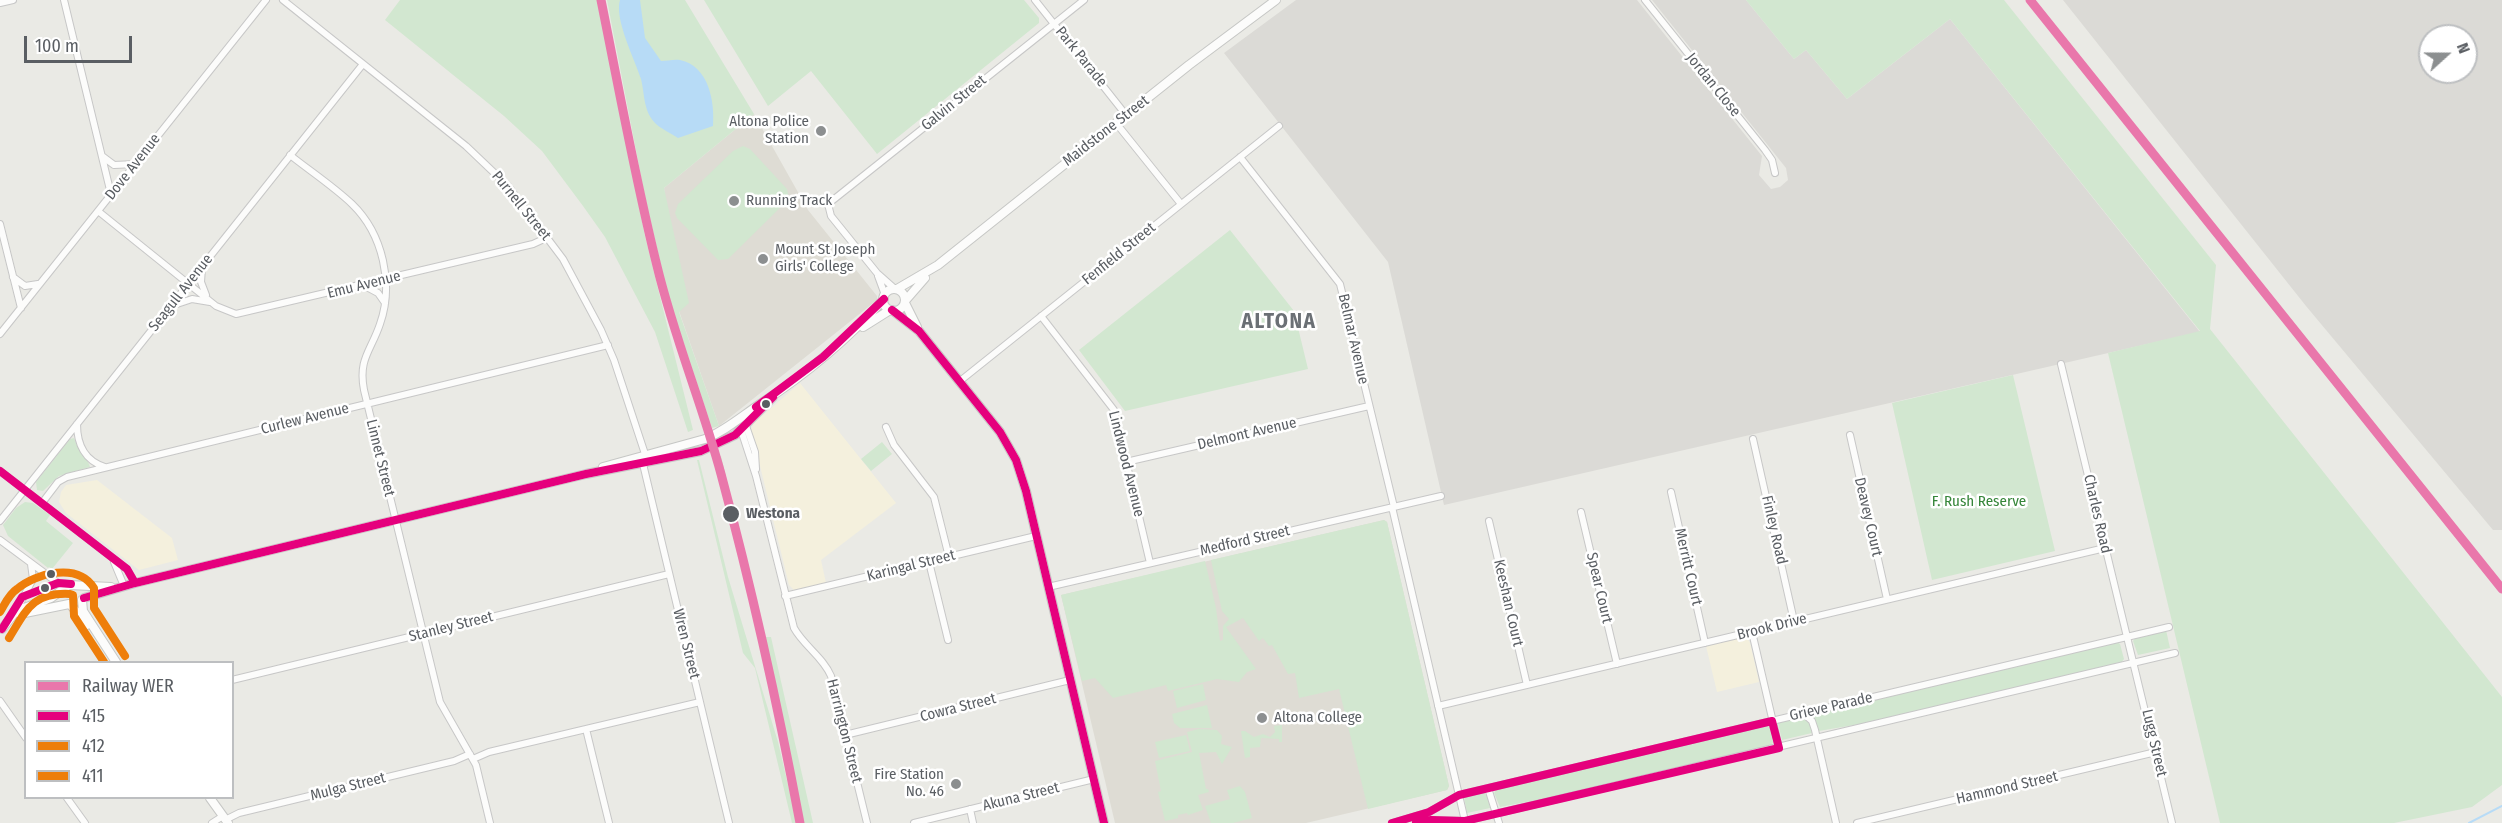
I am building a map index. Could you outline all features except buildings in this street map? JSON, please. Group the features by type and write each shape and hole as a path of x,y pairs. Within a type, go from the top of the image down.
{"main road":[{"name":"Maidstone Street","path":"905,302 911,290 938,265 1126,115 1276,0"},
{"name":"Maidstone Street","path":"896,289 938,265"},
{"path":"852,333 889,291 896,289 903,294 919,331 994,425 1011,451 1024,484 1104,823"},
{"path":"884,297 885,305 919,331"},
{"path":"586,474 719,433 773,397 852,333 891,310 898,310 905,302"},
{"path":"1,631 16,611 51,598 70,585 135,583 586,474 702,451 723,442 744,428 773,397"},
{"path":"738,419 744,428"},
{"path":"643,464 645,454"},
{"path":"70,585 82,588 83,611 115,661"},
{"path":"70,585 63,596 108,651"},
{"path":"1,631 18,615 78,604 83,599 124,585"},
{"path":"211,799 225,820"}],"street":[{"path":"0,3 13,0"},
{"path":"64,0 111,194"},
{"name":"Dove Avenue","path":"0,334 266,0"},
{"name":"Purnell Street","path":"282,0 466,146 498,175 563,260 608,345 645,454"},
{"name":"Park Parade","path":"1035,0 1126,115"},
{"name":"Galvin Street","path":"877,273 831,216 827,207 838,195 1084,0"},
{"name":"Jordan Close","path":"1644,0 1765,150 1772,160 1775,173"},
{"name":"Seagull Avenue","path":"0,521 363,64"},
{"path":"1116,123 1181,204"},
{"name":"Fenfield Street","path":"960,381 1279,126"},
{"name":"Linnet Street","path":"290,155 351,203 364,218 379,248 386,280 385,303 380,323 362,367 367,404 442,707 478,769 490,823"},
{"path":"102,156 114,165 135,164"},
{"name":"Belmar Avenue","path":"1240,158 1340,284 1466,821"},
{"name":"Emu Avenue","path":"98,211 212,302 226,312 242,314 533,244 546,238"},
{"path":"0,224 21,308"},
{"path":"202,267 202,288 212,302"},
{"path":"877,273 896,289"},
{"path":"877,273 884,297"},
{"path":"13,276 25,286 39,284"},
{"path":"363,285 374,290 385,303"},
{"path":"171,306 194,299 212,302"},
{"name":"Lindwood Avenue","path":"1041,316 1114,410 1150,563"},
{"name":"Curlew Avenue","path":"42,503 61,479 608,345"},
{"name":"Charles Road","path":"2061,364 2134,664"},
{"name":"Delmont Avenue","path":"1126,462 1368,406"},
{"path":"77,423 79,441 84,453 96,463 107,467"},
{"path":"886,427 894,445 934,497 949,557"},
{"name":"Harrington Street","path":"744,428 755,452 756,476 796,633 830,672 867,823"},
{"name":"Deavey Court","path":"1850,435 1887,599"},
{"name":"Finley Road","path":"1753,439 1794,621"},
{"name":"Wren Street","path":"643,464 729,823"},
{"path":"0,471 129,571 135,583"},
{"name":"Merritt Court","path":"1671,492 1706,643"},
{"name":"Medford Street","path":"1048,587 1441,496"},
{"name":"Spear Court","path":"1581,512 1617,664"},
{"name":"Keeshan Court","path":"1489,521 1527,685"},
{"name":"Karingal Street","path":"785,596 1036,536"},
{"path":"0,540 61,584 70,585"},
{"name":"Brook Drive","path":"1438,706 2105,548"},
{"path":"113,560 124,585"},
{"path":"929,562 948,640"},
{"path":"30,586 33,576 31,564"},
{"name":"Stanley Street","path":"234,680 669,574"},
{"path":"16,611 30,586 39,577 49,576"},
{"name":"Grieve Parade","path":"1392,823 1429,812 1459,795 2169,627"},
{"path":"1752,632 1779,748"},
{"name":"Grieve Parade","path":"1416,823 1431,820 1466,821 2175,654"},
{"name":"Lugg Street","path":"2134,664 2172,823"},
{"name":"Cowra Street","path":"845,735 1070,680"},
{"path":"0,700 24,735"},
{"name":"Mulga Street","path":"212,823 239,813 700,702"},
{"path":"1803,713 1813,723 1836,823"},
{"path":"586,729 609,823"},
{"name":"Hammond Street","path":"1857,823 1882,820 2156,752"},
{"name":"Akuna Street","path":"914,823 1094,779"},
{"path":"1488,788 1499,823"},
{"path":"68,799 85,823"},
{"path":"970,809 973,823"}],"shaded area":[{"path":"1296,0 1637,0 1762,156 1759,175 1771,189 1780,187 1788,180 1786,168 1652,0 1746,0 1794,59 1806,50 1847,99 1950,19 2200,332 1444,505 1388,262 1224,53"},
{"path":"2063,0 2502,0 2502,530 2493,530 2306,306"},
{"name":"Mount St Joseph Girls' College","path":"754,114 808,210 877,296 877,300 719,426 679,311 664,188"},
{"path":"800,383 896,503 821,560 826,583 794,590 789,585 751,429 754,423"},
{"path":"97,480 172,538 178,560 139,570 66,513 59,502 61,492 66,485"},
{"name":"Altona College","path":"1384,520 1387,522 1449,786 1447,790 1306,823 1115,823 1061,595"},
{"path":"1747,638 1750,643 1759,682 1717,692 1706,646"}],"green space":[{"path":"400,0 597,0 645,236 693,430 688,432 655,332 605,237 542,151 504,116 385,20"},
{"path":"607,0 685,0 754,114 664,188 689,303 679,312 719,426 712,428 668,296 644,192"},
{"path":"704,0 1024,0 1039,18 1039,23 877,154 811,71 768,106"},
{"path":"1746,0 2004,0 2216,265 2210,329 2502,697 2502,785 2472,807 2394,823 2220,823 2108,353 2200,331 1950,19 1847,99 1806,50 1794,59"},
{"name":"Running Track","path":"743,146 750,149 787,189 789,199 728,259 718,260 677,218 675,213 678,204 733,151"},
{"path":"1230,230 1294,311 1308,369 1125,411 1079,350"},
{"name":"F. Rush Reserve","path":"2013,375 2055,551 1932,580 1892,403"},
{"path":"74,438 90,467 59,476 43,491 37,490 36,482 70,439"},
{"path":"882,442 892,454 871,471 861,459"},
{"path":"718,456 721,456 765,637 771,637 813,823 804,823 780,707"},
{"path":"697,460 699,460 728,577 778,742 797,823 792,823 755,668 743,653"},
{"path":"25,502 33,503 50,515 46,521 73,543 52,569 8,536 3,525 16,508"},
{"path":"1384,520 1387,522 1449,786 1447,790 1368,809 1339,689 1299,698 1295,673 1288,674 1272,645 1269,646 1263,638 1259,641 1243,618 1226,627 1256,669 1247,672 1239,682 1217,679 1168,691 1166,685 1113,698 1095,678 1082,681 1061,595 1205,561 1216,608 1220,641 1223,640 1223,626 1229,619 1222,611 1211,560"},
{"path":"2166,630 2170,648 2138,655 2133,641 2136,637"},
{"path":"2117,642 2120,644 2124,659 2121,663 1866,723 1819,731 1810,715"},
{"path":"1203,684 1206,700 1177,708 1173,691"},
{"path":"1207,705 1212,728 1180,728 1174,723 1172,714"},
{"path":"1797,718 1804,719 1811,724 1812,733 1782,740 1778,723"},
{"path":"1282,725 1282,742 1279,742 1279,739 1261,738 1260,747 1250,748 1250,757 1245,758 1241,731 1254,737 1263,734 1270,737 1275,732 1274,726"},
{"path":"1766,725 1770,727 1773,742 1771,746 1568,794 1500,807 1494,793 1497,789"},
{"path":"1199,729 1217,730 1222,736 1221,744 1232,747 1222,764 1216,752 1199,753 1206,789 1209,792 1198,795 1203,810 1188,815 1187,813 1178,815 1178,818 1165,821 1158,792 1161,791 1155,761 1192,752 1187,732"},
{"path":"1186,735 1190,751 1159,758 1155,742"},
{"path":"1240,786 1245,792 1252,818 1233,823 1211,823 1205,806 1230,799 1227,790"},
{"path":"1484,792 1490,808 1467,813 1464,797"}],"water":[{"path":"620,0 640,0 645,38 661,61 680,60 698,69 704,77 713,106 713,126 678,138 657,125 651,118 646,108 641,79 622,28"}],"waterway":[{"path":"2469,823 2502,806"}],"rail line":[{"name":"WER","path":"601,0 634,167 657,266 732,517 764,648 800,823"},
{"name":"WER","path":"2030,0 2502,589"}],"transit line":[{"name":"415","path":"756,407 823,357 884,299"},
{"name":"415","path":"892,310 919,331 1000,432 1016,460 1026,491 1104,823"},
{"name":"415","path":"84,598 135,583 586,474 701,451 735,435 773,397"},
{"name":"415","path":"0,471 127,569 135,583"},
{"name":"411","path":"0,612 14,591 35,578 57,573 78,575 94,588 94,608 125,656"},
{"name":"415","path":"2,629 22,597 58,583 71,584"},
{"name":"412","path":"9,638 26,612 38,600 57,594 70,594 73,595 74,616 103,661"},
{"name":"415","path":"1392,823 1429,812 1459,795 1772,721 1779,748 1465,821 1431,820 1416,823"}],"place":[{"name":"Altona Police Station","path":"821,131"},
{"name":"Running Track","path":"734,201"},
{"name":"Mount St Joseph Girls' College","path":"763,259"},
{"name":"Westona","path":"731,514"},
{"name":"Altona College","path":"1262,718"},
{"name":"Fire Station No. 46","path":"956,784"}],"district":[{"name":"ALTONA","path":"1279,322"}]}
